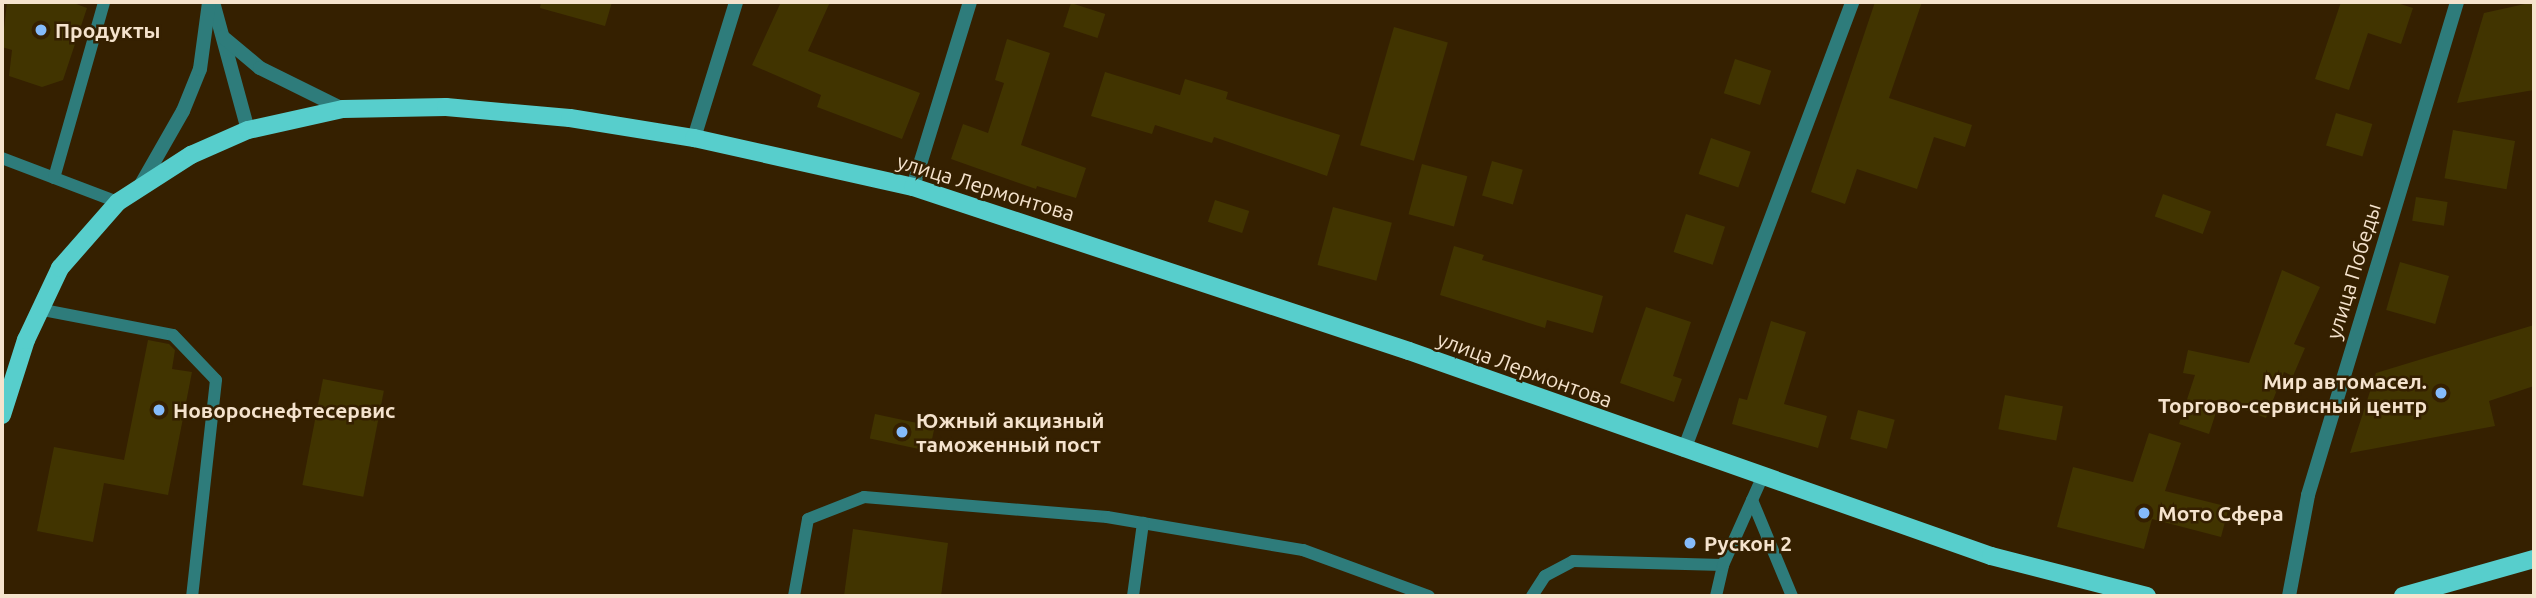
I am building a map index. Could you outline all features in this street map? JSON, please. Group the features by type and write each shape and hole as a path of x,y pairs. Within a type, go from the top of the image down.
{"main road":[{"name":"улица Лермонтова","path":"2,415 38,309 60,268 118,202 191,155 248,130 343,109 446,107 569,118 694,138 913,187 1304,316 1991,556 2147,596"},
{"path":"2403,596 2534,559"}],"street":[{"path":"211,2 248,130"},
{"path":"139,188 183,111 200,69 211,2"},
{"path":"694,138 736,2"},
{"path":"913,187 970,2"},
{"path":"1684,450 1852,2"},
{"name":"улица Победы","path":"2289,596 2308,495 2457,2"},
{"path":"223,37 260,68 343,109"}],"lane":[{"path":"54,178 104,2"},
{"path":"2,158 118,202"},
{"path":"38,309 173,335 216,380 192,596"},
{"path":"1717,596 1723,565 1762,478"},
{"path":"794,596 808,519 864,497 1143,523 1303,550 1429,596"},
{"path":"1752,500 1791,596"},
{"path":"1133,596 1143,523"},
{"path":"1532,596 1545,576 1573,561 1723,565"}],"building":[{"name":"Продукты","path":"7,2 71,2 87,8 63,80 42,87 9,76 12,50 2,47"},
{"path":"541,2 612,2 605,26 540,8"},
{"path":"781,2 830,2 808,51 920,93 902,139 817,107 821,95 752,65"},
{"path":"1875,2 1922,2 1889,98 1972,125 1965,147 1934,137 1917,189 1857,169 1845,204 1811,192"},
{"path":"2341,2 2394,2 2413,8 2401,44 2368,33 2349,90 2315,79"},
{"path":"2534,2 2534,90 2457,103 2484,13"},
{"path":"1071,3 1105,14 1098,38 1063,27"},
{"path":"1394,27 1448,42 1414,161 1360,145"},
{"path":"1007,39 1050,53 1021,145 1086,168 1076,198 1037,186 1036,189 951,159 963,124 988,133 1004,83 995,80"},
{"path":"1735,59 1771,71 1760,105 1724,93"},
{"path":"1105,72 1180,95 1185,79 1228,92 1226,99 1340,135 1327,176 1214,137 1212,143 1155,125 1152,134 1091,116"},
{"path":"2336,113 2372,124 2362,157 2326,146"},
{"path":"2453,130 2515,141 2507,189 2444,178"},
{"path":"1711,138 1751,152 1738,188 1699,174"},
{"path":"1492,161 1523,170 1513,204 1482,196"},
{"path":"1422,164 1467,176 1454,226 1409,214"},
{"path":"2163,194 2211,211 2203,234 2155,217"},
{"path":"2416,197 2448,202 2444,226 2412,221"},
{"path":"1215,200 1249,211 1242,233 1208,222"},
{"path":"1333,207 1392,223 1376,281 1317,265"},
{"path":"1686,214 1725,227 1713,265 1674,252"},
{"path":"1454,246 1484,255 1482,260 1603,296 1593,333 1547,320 1545,328 1440,295"},
{"path":"2400,262 2449,276 2435,324 2386,310"},
{"path":"2282,270 2320,287 2294,344 2305,348 2293,376 2284,372 2266,418 2220,400 2209,434 2179,424 2195,375 2183,373 2188,350 2249,363"},
{"path":"1646,307 1691,322 1673,376 1682,379 1674,402 1620,383"},
{"path":"1771,321 1806,332 1784,404 1827,416 1818,448 1732,424 1739,398 1747,400"},
{"name":"Мир автомасел. Торгово-сервисный центр","path":"2534,325 2534,386 2489,401 2495,426 2350,453 2376,373"},
{"name":"Новороснефтесервис","path":"148,340 169,344 175,350 172,369 192,372 168,495 104,483 93,542 37,531 54,447 124,460"},
{"path":"323,379 384,391 363,497 302,485"},
{"path":"2005,395 2063,406 2056,441 1998,429"},
{"path":"1858,410 1895,420 1887,449 1850,439"},
{"name":"Южный акцизный таможенный пост","path":"875,414 935,427 929,451 870,438"},
{"name":"Мото Сфера","path":"2149,433 2181,443 2165,491 2229,507 2221,537 2152,519 2144,549 2057,527 2073,467 2133,482"},
{"path":"853,529 948,543 941,596 844,596"}],"place":[{"name":"Продукты","path":"41,30"},
{"name":"Мир автомасел. Торгово-сервисный центр","path":"2441,393"},
{"name":"Новороснефтесервис","path":"159,410"},
{"name":"Южный акцизный таможенный пост","path":"902,432"},
{"name":"Мото Сфера","path":"2144,513"},
{"name":"Рускон 2","path":"1690,543"}]}
